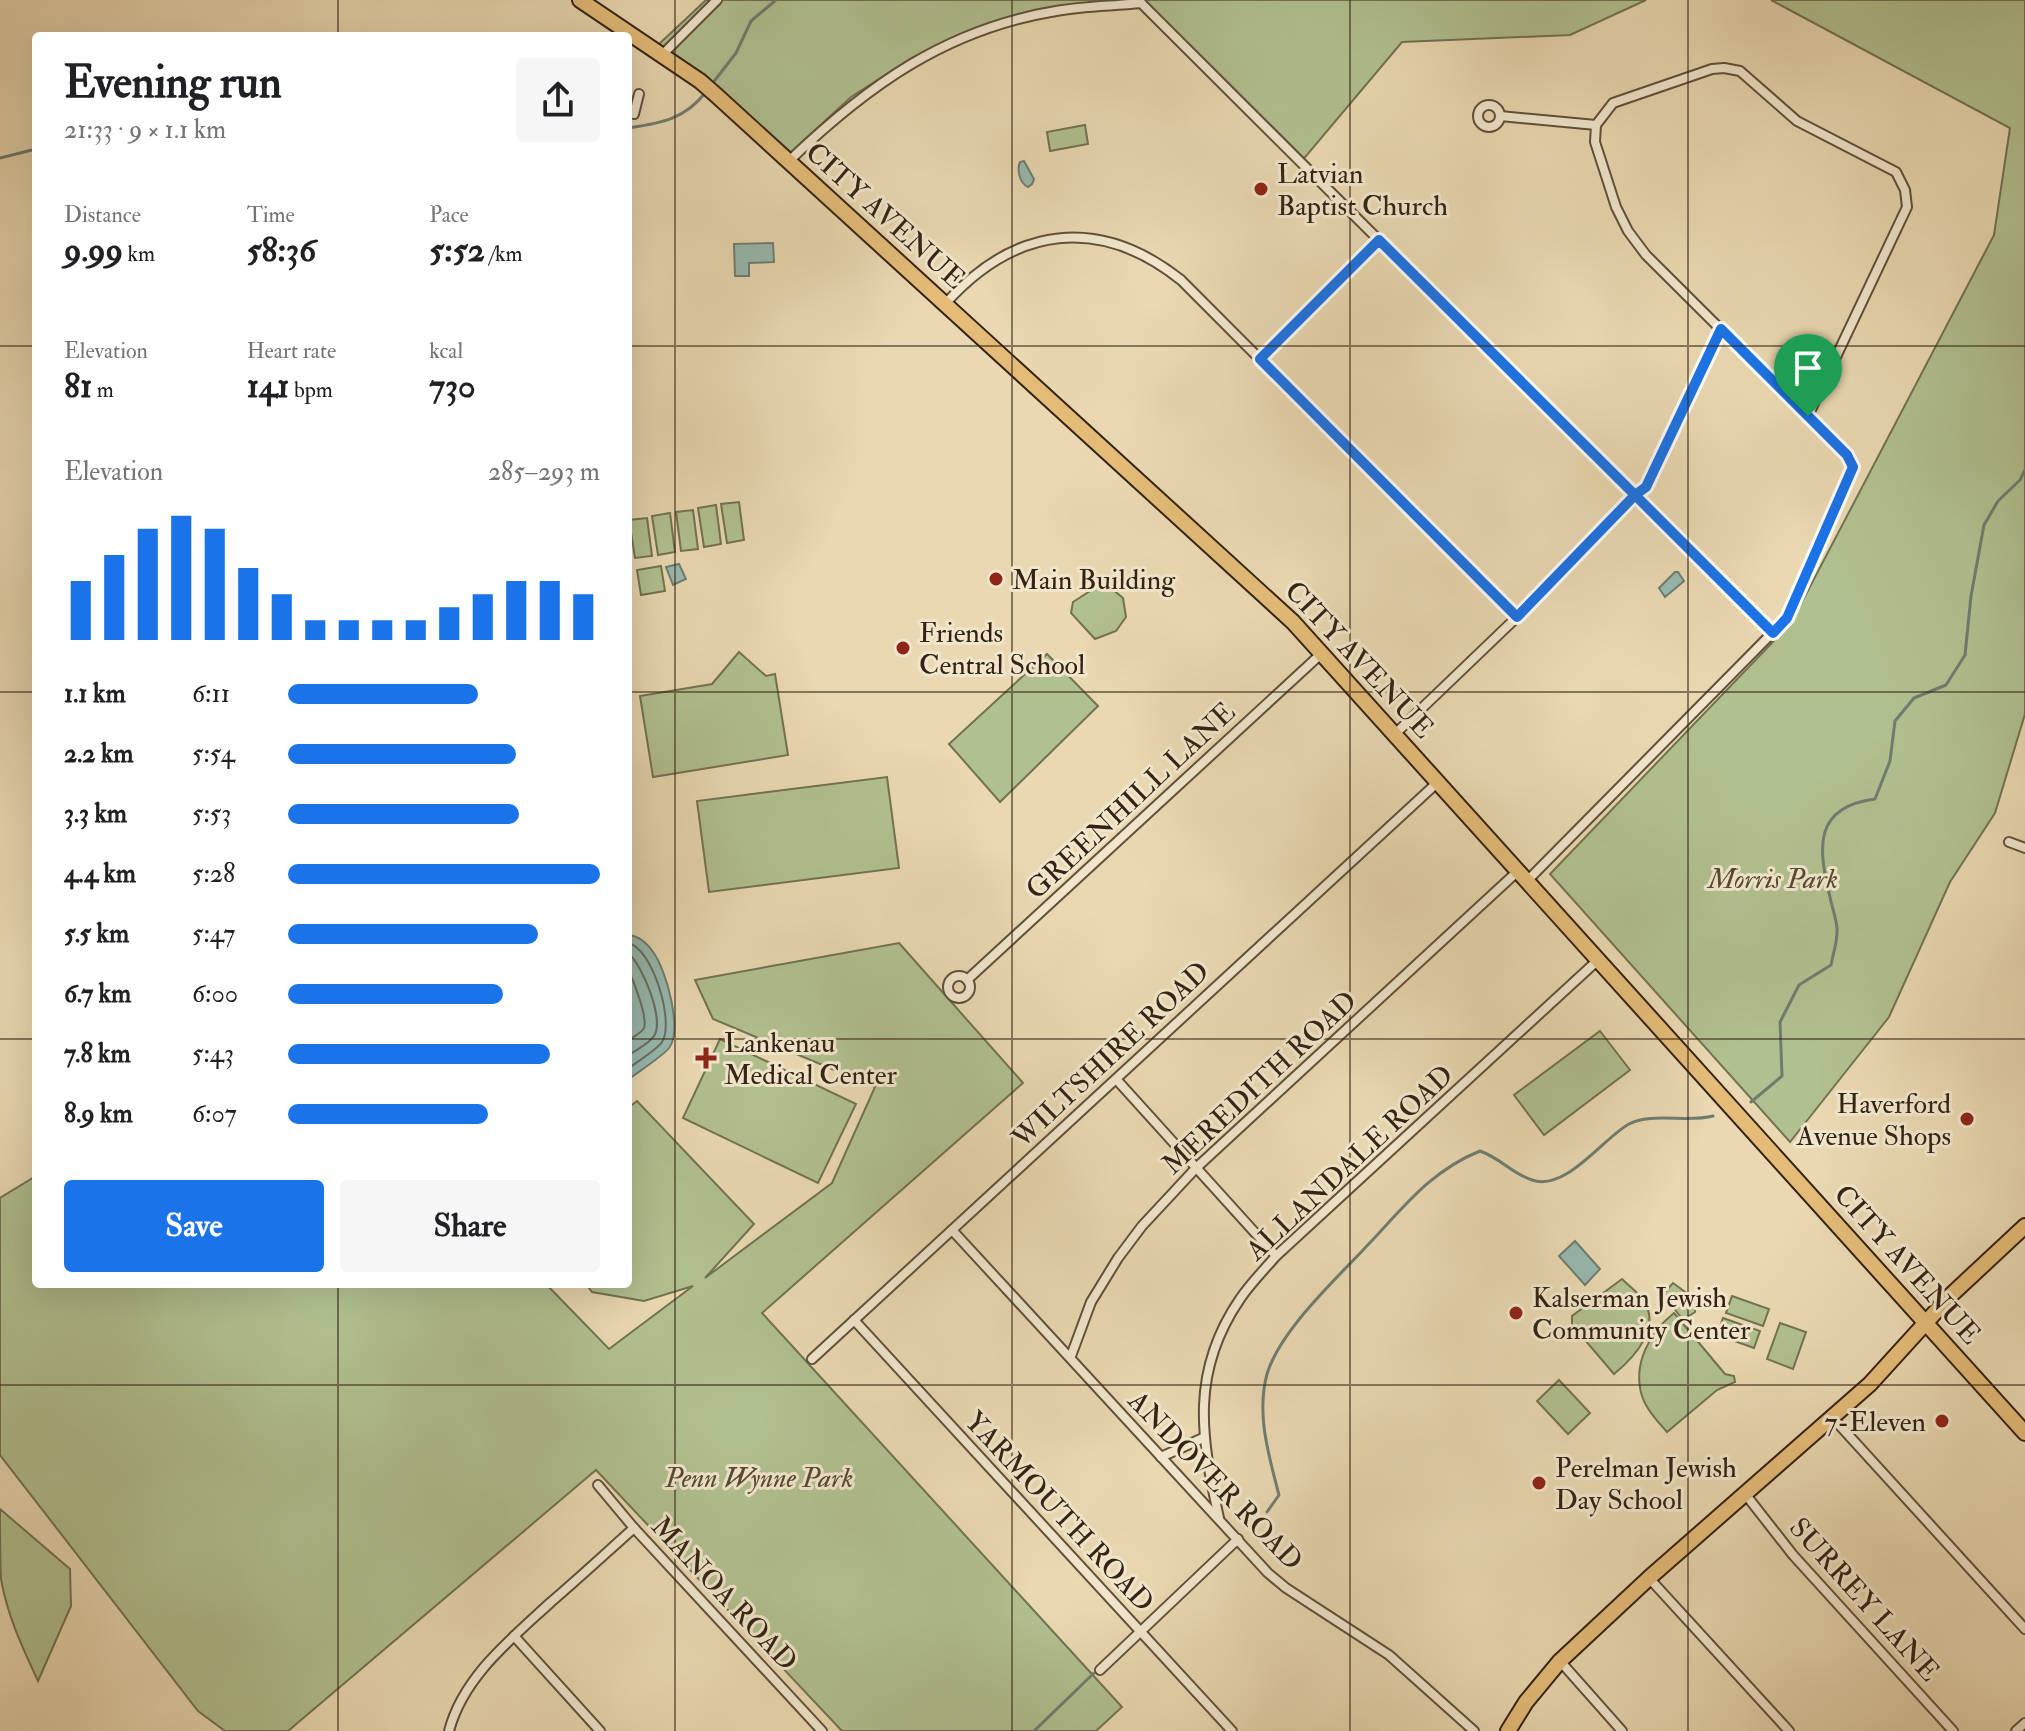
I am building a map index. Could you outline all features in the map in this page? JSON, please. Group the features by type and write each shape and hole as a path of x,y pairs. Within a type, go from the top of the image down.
{"main road":[{"name":"CITY AVENUE","path":"580,0 628,32"},
{"name":"CITY AVENUE","path":"632,35 716,95 1269,599 1322,653 2025,1433"},
{"path":"1508,1731 1526,1702 1560,1661 1649,1578 1870,1384 1925,1322 2025,1226"}],"street":[{"path":"662,55 717,0"},
{"path":"789,161 846,107 914,61 956,40 1012,21 1056,11 1140,1 1773,633"},
{"path":"1724,68 1740,71 1797,121 1896,172 1905,190 1907,207 1808,416 1646,255 1628,231 1616,207 1595,142 1596,125 1613,103 1724,68"},
{"path":"634,114 639,94"},
{"path":"1500,116 1596,125"},
{"path":"945,304 982,269 1014,251 1049,240 1073,237 1102,240 1129,247 1155,259 1181,280 1517,617"},
{"path":"1260,359 1379,240"},
{"path":"1395,734 1646,487 1721,329"},
{"name":"MEREDITH ROAD","path":"1071,1356 1091,1302 1118,1258 1142,1226 1196,1168 1522,876 1787,618 1853,467 1847,455 1808,416"},
{"name":"GREENHILL LANE","path":"967,980 1322,653"},
{"name":"WILTSHIRE ROAD","path":"812,1359 1438,782"},
{"path":"2009,842 2025,848"},
{"name":"ALLANDALE ROAD","path":"1219,1519 1203,1438 1205,1381 1220,1333 1241,1296 1276,1256 1598,960"},
{"path":"1116,1079 1276,1256"},
{"name":"ANDOVER ROAD","path":"952,1230 1268,1573 1389,1655 1474,1731"},
{"name":"YARMOUTH ROAD","path":"854,1320 1232,1731"},
{"path":"1832,1417 2025,1629"},
{"path":"1161,1457 1203,1438"},
{"name":"MANOA ROAD","path":"598,1485 822,1731"},
{"name":"SURREY LANE","path":"1746,1495 1793,1555 1953,1731"},
{"path":"449,1731 460,1701 482,1670 514,1636 634,1528"},
{"path":"1100,1670 1238,1539"},
{"path":"1649,1578 1789,1731"},
{"path":"514,1636 600,1731"},
{"path":"1560,1661 1622,1731"},
{"path":"2016,1731 2025,1723"}],"green space":[{"path":"706,0 1646,0 1570,35 1402,42 1301,162 1143,1 1066,8 959,37 912,58 851,97 790,153 725,95 657,46"},
{"name":"Morris Park","path":"1771,0 2025,0 2025,714 1995,813 1950,882 1889,1017 1790,1142 1550,874 1791,623 1994,235 2010,128"},
{"path":"1085,125 1088,144 1050,151 1047,132"},
{"path":"739,502 744,540 727,543 721,504"},
{"path":"716,505 721,544 704,547 698,508"},
{"path":"693,510 698,549 681,551 676,512"},
{"path":"670,513 675,552 658,555 652,516"},
{"path":"647,518 652,556 635,558 632,520"},
{"path":"661,566 665,591 641,595 637,570"},
{"path":"1104,582 1123,598 1126,617 1116,631 1095,639 1071,613 1073,602"},
{"path":"739,652 766,676 775,674 788,755 653,777 640,696 712,684"},
{"path":"1047,654 1098,706 1000,802 949,744"},
{"path":"887,777 899,868 709,892 697,801"},
{"name":"Penn Wynne Park","path":"899,943 1023,1083 762,1313 1122,1707 1096,1731 842,1731 596,1470 288,1731 225,1731 198,1711 0,1455 0,1198 32,1178 32,1288 550,1288 609,1349 693,1286 644,1301 592,1292 589,1288 632,1288 632,1105 637,1101 754,1224 705,1278 832,1183 875,1087 713,1019 695,980"},
{"path":"1600,1031 1630,1070 1544,1135 1514,1095"},
{"path":"720,1039 856,1104 818,1183 683,1118"},
{"path":"1622,1279 1641,1297 1649,1318 1648,1329 1638,1350 1614,1374 1572,1325 1572,1316"},
{"path":"1673,1283 1696,1300 1695,1312 1683,1320 1663,1294"},
{"path":"1732,1296 1769,1309 1763,1326 1726,1313"},
{"path":"1674,1313 1725,1374 1734,1376 1735,1382 1717,1390 1667,1432 1644,1401 1639,1372 1651,1339"},
{"path":"1723,1318 1760,1331 1754,1348 1717,1335"},
{"path":"1780,1323 1806,1332 1793,1369 1767,1359"},
{"path":"1559,1380 1590,1413 1568,1434 1537,1401"},
{"path":"0,1509 70,1569 71,1606 38,1681 16,1632 1,1579"}],"water":[{"path":"1024,161 1034,179 1028,187 1019,172 1020,162"},
{"path":"773,243 774,262 749,263 749,276 735,276 734,244"},
{"path":"679,564 686,579 673,585 666,567"},
{"path":"1675,572 1684,581 1665,597 1659,588"},
{"path":"632,936 645,943 658,960 674,1014 673,1039 669,1048 632,1077"},
{"path":"1575,1241 1600,1269 1585,1285 1559,1256"}],"waterway":[{"path":"712,84 736,53 751,21 776,0"},
{"path":"632,127 680,115 705,93"},
{"path":"0,158 32,150"},
{"path":"1751,1102 1782,1076 1780,1022 1799,985 1831,965 1837,928 1823,862 1825,833 1830,821 1855,803 1875,799 1890,761 1895,721 1914,698 1946,685 1965,655 1971,596 1984,525 1998,501 2020,480 2025,470"},
{"path":"1267,1512 1279,1495 1263,1420 1264,1389 1274,1358 1309,1308 1430,1181 1480,1151 1525,1177 1545,1182 1571,1171 1619,1131 1638,1120 1713,1116"},
{"path":"1034,1731 1094,1673"}],"place":[{"name":"Latvian Baptist Church","path":"1261,189"},
{"name":"Main Building","path":"996,579"},
{"name":"Friends Central School","path":"903,648"},
{"name":"Lankenau Medical Center","path":"706,1058"},
{"name":"Haverford Avenue Shops","path":"1967,1119"},
{"name":"Kalserman Jewish Community Center","path":"1516,1313"},
{"name":"7-Eleven","path":"1942,1421"},
{"name":"Perelman Jewish Day School","path":"1539,1483"}],"route":[{"path":"1808,416 1721,329 1646,487 1635,495 1379,240 1260,359 1517,617 1635,495 1773,633 1787,618 1853,467 1847,455 1808,416"}]}
